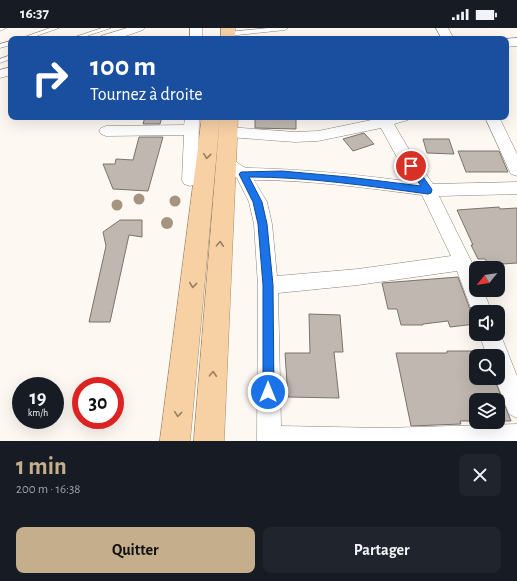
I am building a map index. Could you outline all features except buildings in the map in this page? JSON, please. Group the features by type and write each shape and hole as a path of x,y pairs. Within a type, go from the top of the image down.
{"highway":[{"path":"214,28 225,35"},
{"path":"209,441 234,167 222,122"},
{"path":"176,441 222,122"}],"street":[{"path":"110,35 139,28"},
{"path":"222,122 294,137 318,136 393,120"},
{"path":"493,120 517,170"},
{"path":"386,122 405,157 428,190 463,262 479,305"},
{"path":"106,131 192,123 190,180"},
{"path":"234,167 282,174 348,180 428,190 517,188"},
{"path":"234,167 258,202 263,224 268,285 269,440 384,441 517,436"},
{"path":"268,285 358,277 463,262"},
{"path":"493,341 517,406"}],"lane":[{"path":"31,36 56,28"},
{"path":"225,35 286,28"}],"route":[{"path":"268,392 268,285 263,224 258,202 243,174 282,174 348,180 428,190 411,166"}]}
